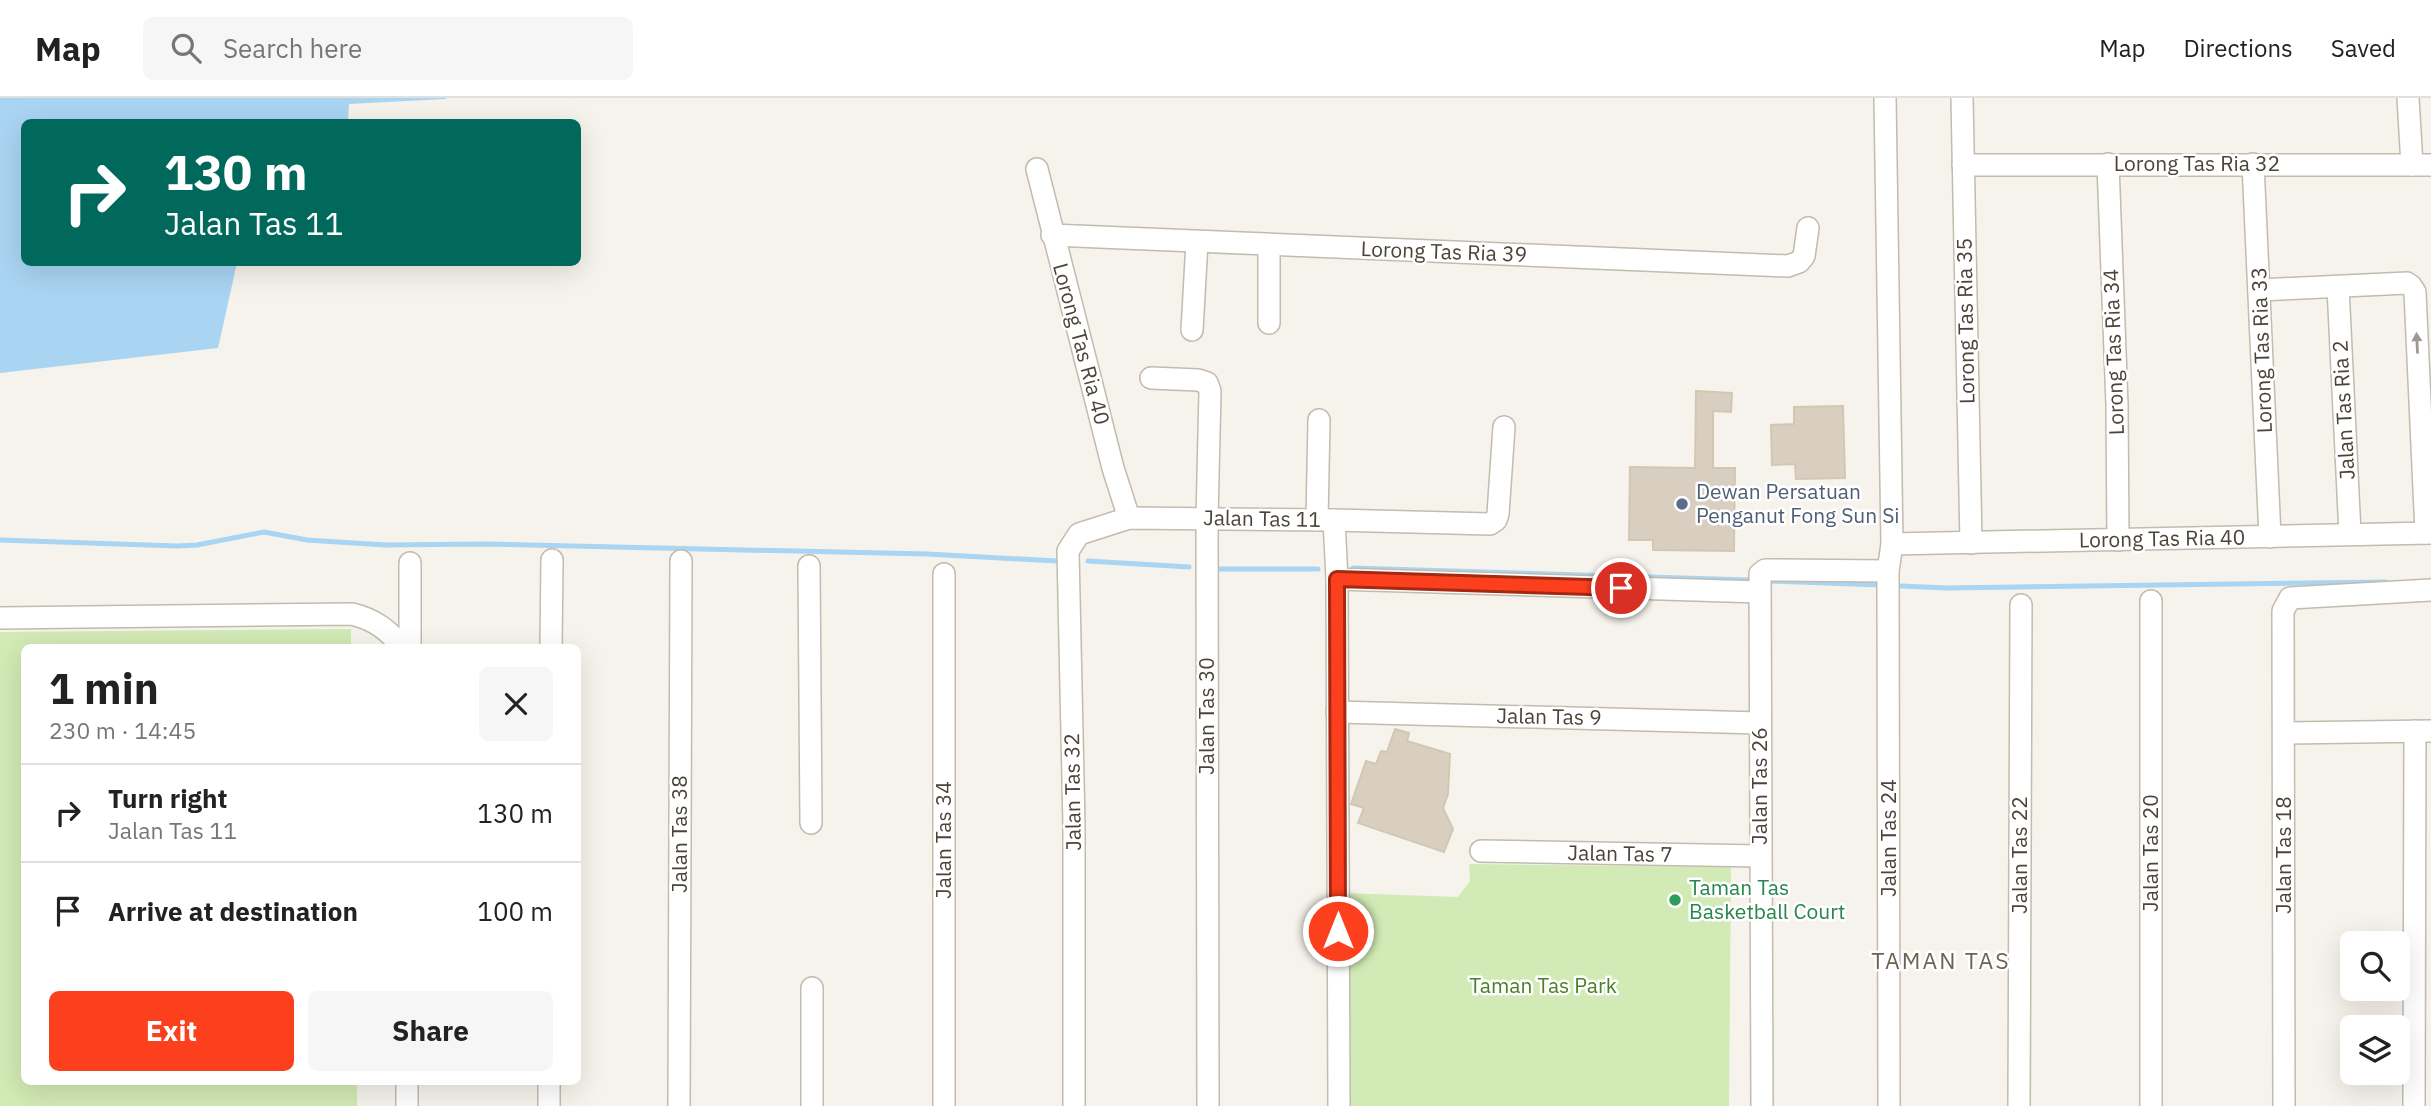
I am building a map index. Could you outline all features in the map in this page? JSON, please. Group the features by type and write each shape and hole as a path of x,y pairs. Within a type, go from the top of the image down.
{"street":[{"name":"Jalan Tas 24","path":"1885,98 1892,544 1888,571 1889,1106"},
{"name":"Lorong Tas Ria 35","path":"1962,98 1970,543"},
{"path":"2408,98 2422,165"},
{"name":"Lorong Tas Ria 34","path":"2108,164 2117,405 2118,540"},
{"name":"Lorong Tas Ria 33","path":"2253,164 2270,537"},
{"name":"Lorong Tas Ria 32","path":"1963,165 2422,165"},
{"name":"Lorong Tas Ria 40","path":"1037,169 1113,468 1129,518"},
{"name":"Lorong Tas Ria 39","path":"1052,235 1788,266 1799,262 1804,256 1808,228"},
{"path":"1192,330 1197,242"},
{"path":"1269,245 1269,323"},
{"path":"2259,290 2406,283 2411,285 2415,292 2428,533"},
{"name":"Jalan Tas Ria 2","path":"2338,287 2350,534"},
{"name":"Jalan Tas 30","path":"1151,378 1198,380 1206,383 1210,391 1207,519 1208,1106"},
{"path":"1319,420 1325,520 1490,524 1496,520 1498,514 1504,427"},
{"name":"Jalan Tas 11","path":"1129,518 1325,520 1337,579 1339,1106"},
{"name":"Jalan Tas 32","path":"1074,1106 1074,825 1068,551 1079,534 1129,518"},
{"name":"Lorong Tas Ria 40","path":"1892,544 2428,533"},
{"path":"551,644 552,560"},
{"name":"Jalan Tas 38","path":"679,1106 681,561"},
{"path":"410,563 410,644"},
{"path":"809,566 811,823"},
{"path":"1337,579 1760,592 1760,573 1765,570 1888,571"},
{"name":"Jalan Tas 34","path":"944,574 944,1106"},
{"name":"Jalan Tas 18","path":"2284,1106 2283,611 2290,598 2431,590"},
{"name":"Jalan Tas 26","path":"1760,592 1762,1106"},
{"name":"Jalan Tas 20","path":"2151,601 2151,1106"},
{"name":"Jalan Tas 22","path":"2019,1106 2021,605"},
{"path":"0,618 352,614 369,618 394,636 399,644"},
{"name":"Jalan Tas 9","path":"1337,712 1760,723"},
{"path":"2284,733 2423,731 2415,932 2414,1105"},
{"name":"Jalan Tas 7","path":"1481,851 1759,856"},
{"path":"812,988 812,1106"},
{"path":"407,1085 407,1106"},
{"path":"549,1085 549,1106"}],"green space":[{"path":"351,629 351,644 21,644 21,1085 357,1085 357,1106 0,1106 0,632"},
{"name":"Taman Tas Park","path":"1469,864 1731,867 1729,1106 1342,1106 1344,893 1458,897 1470,881"}],"water":[{"path":"0,98 446,98 349,104 348,119 21,119 21,266 236,266 218,348 0,373"}],"building":[{"name":"Dewan Persatuan Penganut Fong Sun Si","path":"1696,391 1732,393 1731,412 1713,411 1713,468 1735,468 1734,551 1653,550 1653,540 1629,540 1630,467 1695,468"},
{"path":"1843,406 1845,478 1796,479 1795,464 1772,465 1771,425 1794,424 1794,407"},
{"path":"1395,729 1409,733 1407,741 1450,754 1448,794 1443,808 1453,829 1444,852 1358,823 1364,808 1351,804 1366,761 1376,764 1381,751 1387,752"}],"waterway":[{"path":"0,540 177,546 197,545 264,532 307,540 385,545 484,544 927,554 1057,561"},
{"path":"1088,561 1189,567"},
{"path":"1353,568 1749,580"},
{"path":"1215,569 1318,569"},
{"path":"1769,581 1879,585"},
{"path":"1901,586 1947,588 2386,582"}],"place":[{"name":"Dewan Persatuan Penganut Fong Sun Si","path":"1682,504"},
{"name":"Taman Tas Basketball Court","path":"1675,900"}],"district":[{"name":"TAMAN TAS","path":"1941,961"}],"route":[{"path":"1338,931 1337,579 1621,588"}]}
